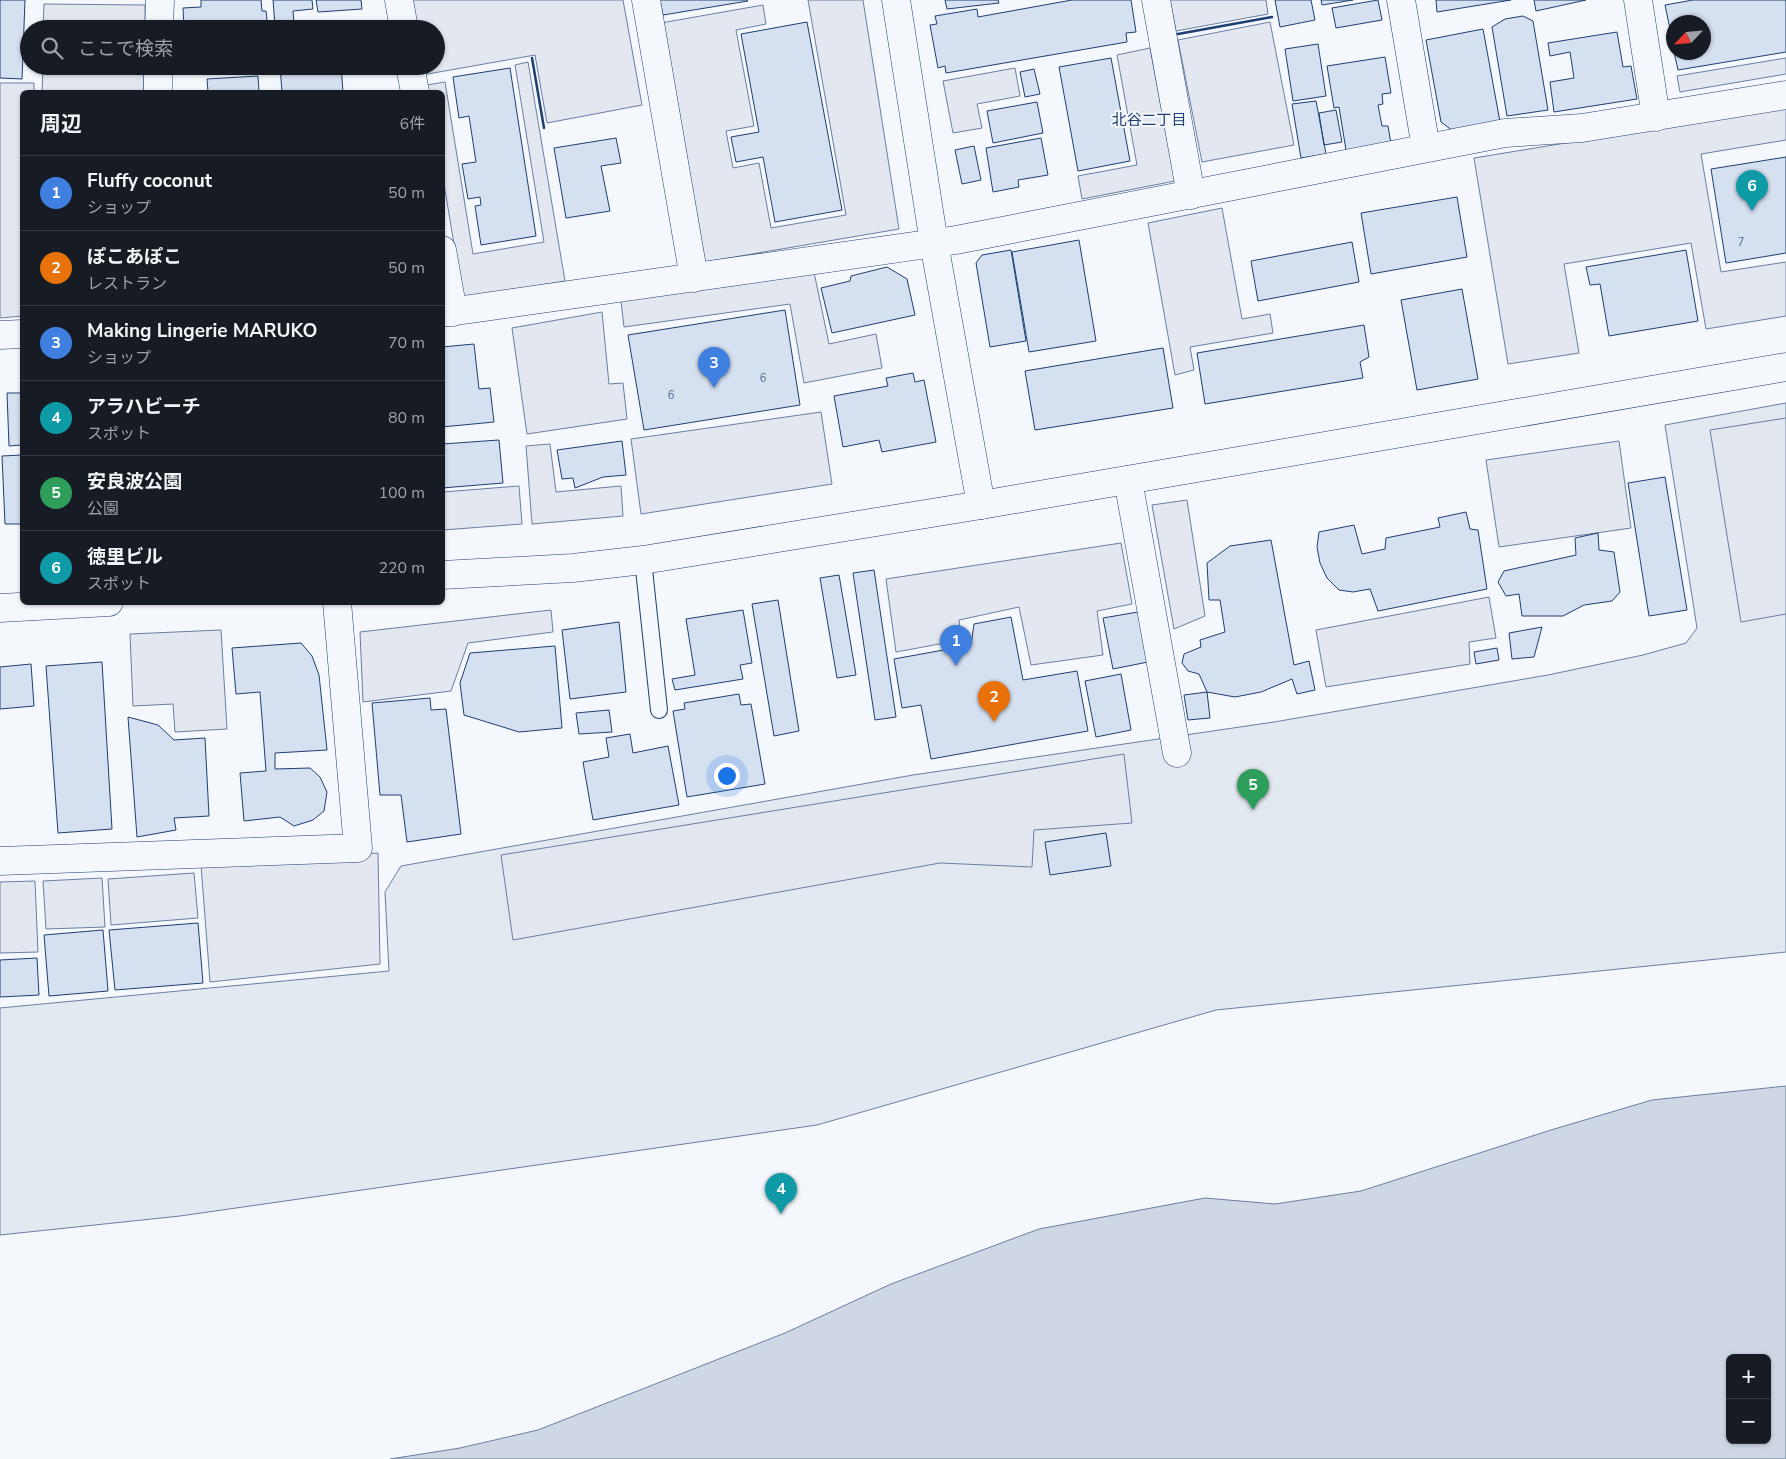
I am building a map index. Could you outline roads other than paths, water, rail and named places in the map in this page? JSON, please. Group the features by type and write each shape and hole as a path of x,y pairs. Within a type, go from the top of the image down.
{"street":[{"path":"159,20 160,0"},
{"path":"399,0 402,20"},
{"path":"646,0 694,278"},
{"path":"896,0 934,243 981,506"},
{"path":"1156,0 1191,195"},
{"path":"1401,0 1426,148"},
{"path":"1638,0 1656,117"},
{"path":"158,75 158,90"},
{"path":"412,75 415,90"},
{"path":"445,281 448,312 694,278 934,243 1505,133 1582,128 1786,95"},
{"path":"0,335 20,334"},
{"path":"445,575 573,568 643,560 981,506 1786,367"},
{"path":"1128,480 1177,754"},
{"path":"0,608 54,605"},
{"path":"0,861 358,848 337,605"}],"lane":[{"path":"643,560 659,710"}],"place":[{"name":"徳里ビル","path":"1752,211"},
{"name":"Making Lingerie MARUKO","path":"714,388"},
{"name":"Fluffy coconut","path":"956,666"},
{"name":"ぽこあぽこ","path":"994,722"},
{"name":"安良波公園","path":"1253,810"},
{"name":"アラハビーチ","path":"781,1214"}],"district":[{"name":"北谷二丁目","path":"1149,120"}]}
